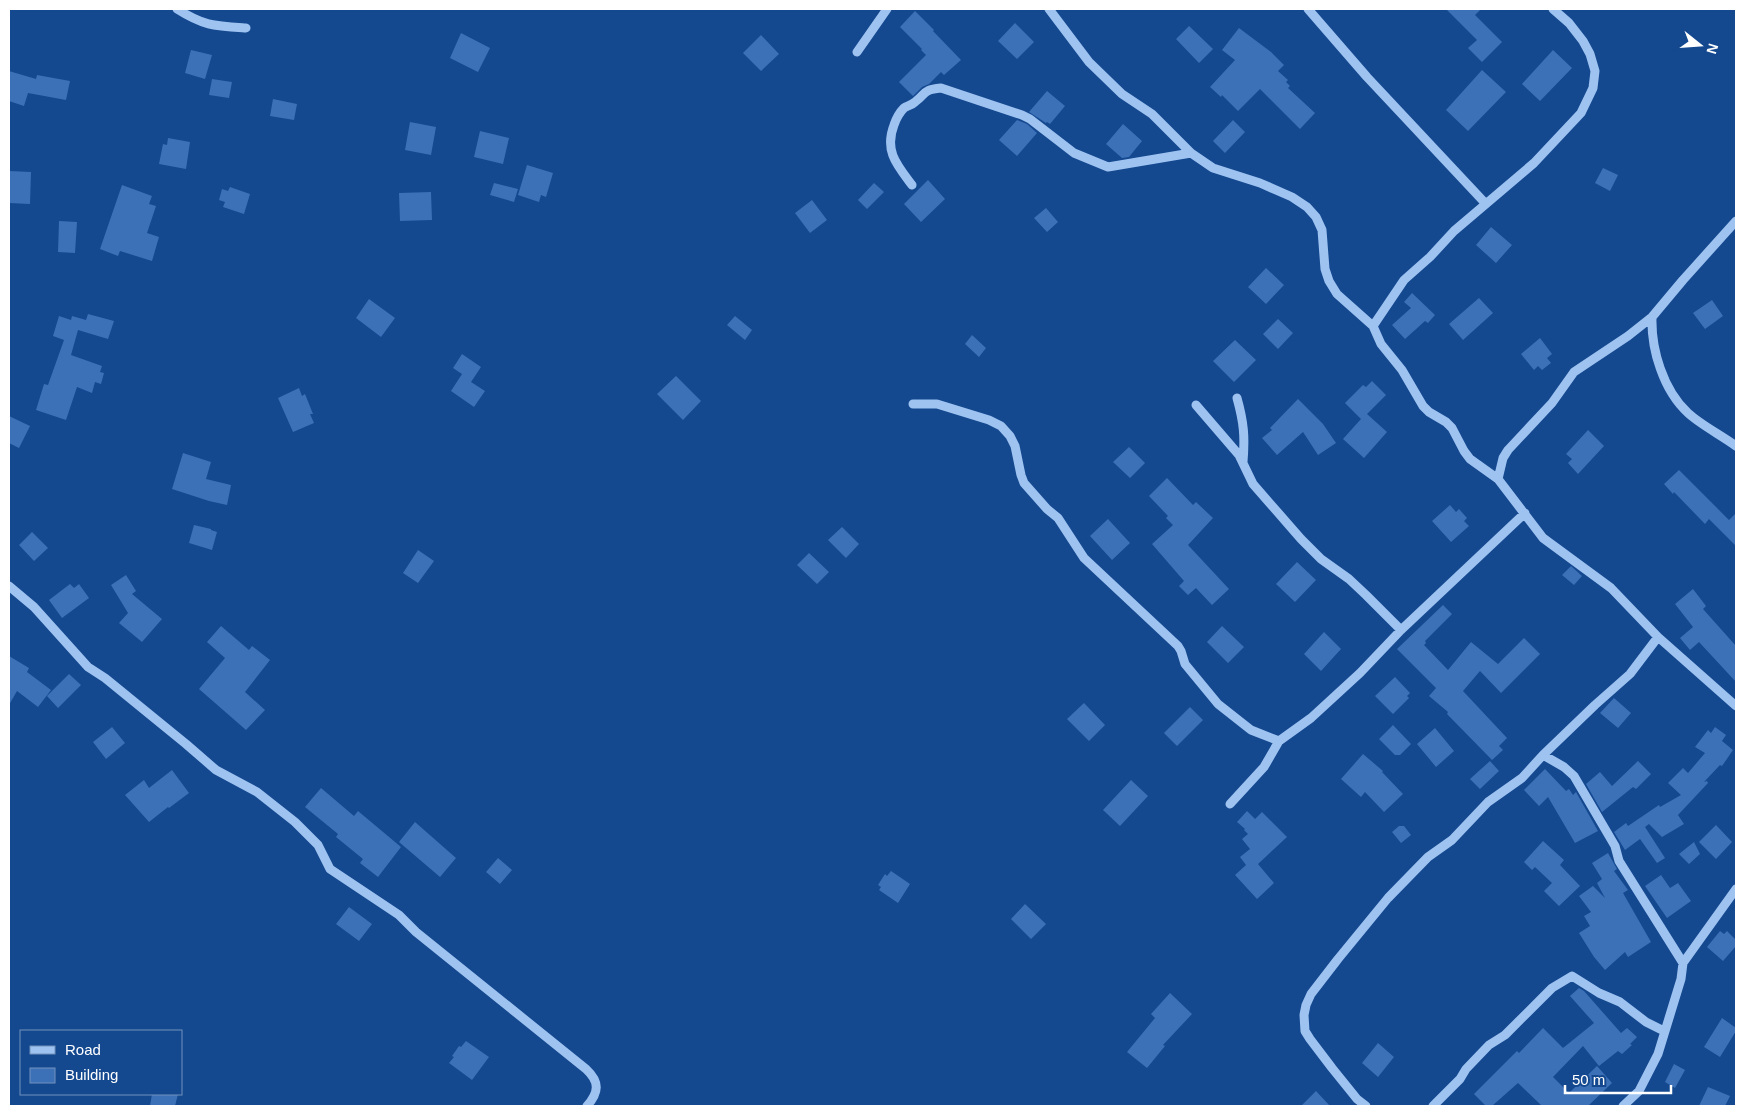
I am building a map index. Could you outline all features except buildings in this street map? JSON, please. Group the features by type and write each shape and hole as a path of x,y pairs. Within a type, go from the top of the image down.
{"street":[{"path":"177,9 206,24 246,28"},
{"path":"857,52 887,9"},
{"path":"1049,9 1090,62 1122,94 1152,114 1191,153 1213,168 1276,190 1292,197 1307,207 1316,217 1322,230 1325,269 1329,281 1337,294 1373,326 1381,344 1402,370 1423,406 1452,428 1464,451 1470,458 1498,479 1544,538 1611,588 1658,637 1736,706"},
{"path":"1308,9 1367,77 1486,204"},
{"path":"1373,326 1404,280 1430,257 1454,231 1534,162 1576,120 1581,112 1592,88 1595,71 1590,54 1576,31 1553,9"},
{"path":"912,185 895,162 890,144 892,132 904,108 916,102 924,92 932,89 941,88 1022,115 1074,153 1108,166 1191,153"},
{"path":"1498,479 1503,458 1508,450 1552,403 1574,372 1628,336 1652,316 1736,221"},
{"path":"1652,316 1654,349 1660,369 1682,407 1690,415 1736,446"},
{"path":"1237,398 1244,424 1243,462"},
{"path":"913,404 937,404 989,420 1001,426 1010,436 1015,446 1024,483 1046,509 1058,518 1084,558 1178,646 1185,664 1218,704 1251,730 1279,741"},
{"path":"1196,405 1239,455 1253,484 1301,539 1321,559 1366,595 1401,630"},
{"path":"1230,804 1264,767 1279,741 1311,718 1360,673 1401,630 1525,513"},
{"path":"9,586 34,607 88,667 109,681 216,770 257,792 295,822 318,845 330,869 399,915 416,932 594,1076 596,1084 592,1100 587,1106"},
{"path":"1366,1106 1357,1099 1305,1032 1304,1014 1309,1000 1338,958 1388,898 1428,856 1452,840 1488,802 1522,778 1594,704 1630,674 1658,637"},
{"path":"1543,755 1564,767 1574,776 1615,846 1619,861 1683,963"},
{"path":"1623,1106 1639,1091 1658,1054 1681,979 1683,963 1736,889"},
{"path":"1433,1106 1460,1079 1466,1069 1489,1045 1505,1035 1552,988 1572,976 1599,993 1620,1002 1646,1022 1664,1031"}]}
